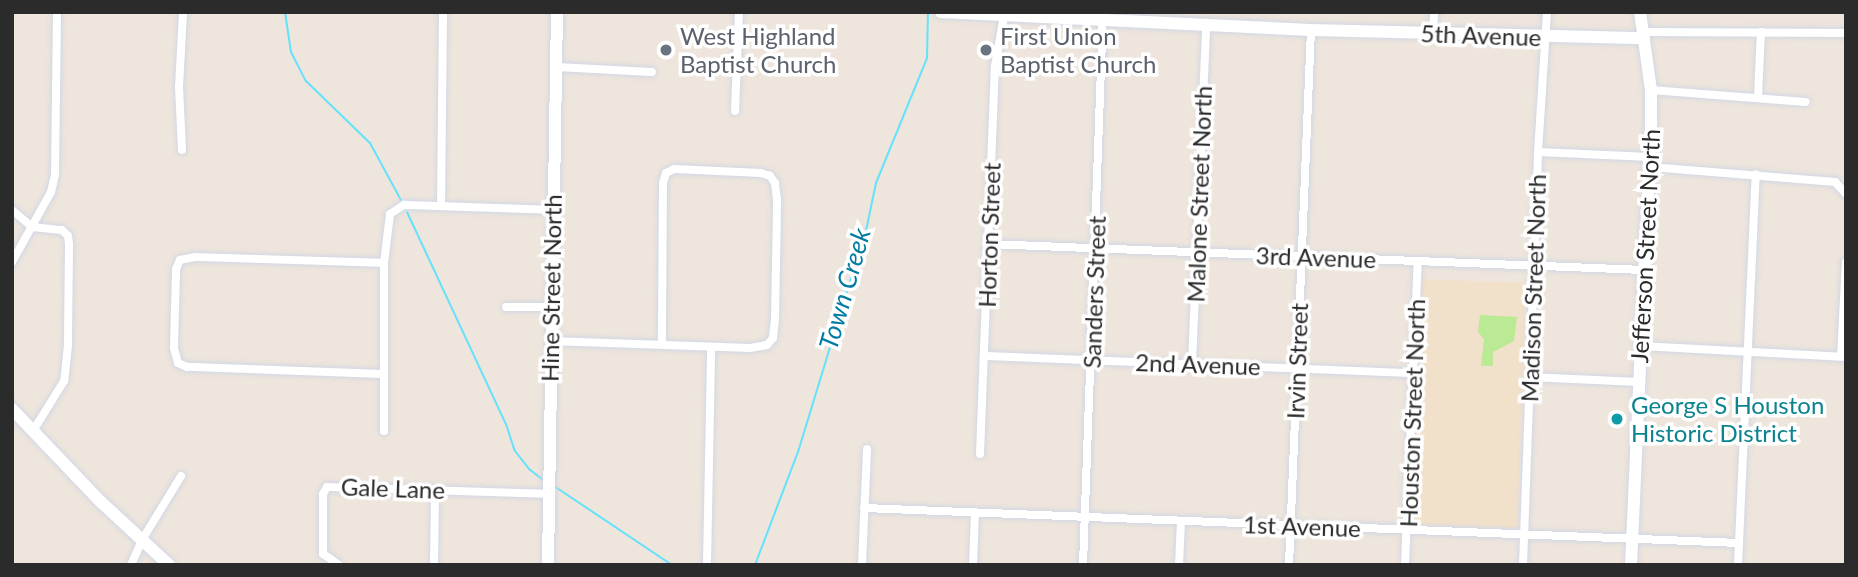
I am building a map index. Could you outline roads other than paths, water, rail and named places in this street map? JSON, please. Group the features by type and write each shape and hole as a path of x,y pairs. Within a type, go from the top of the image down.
{"street":[{"path":"12,262 51,192 55,175 57,12"},
{"path":"182,150 179,87 183,12"},
{"path":"441,206 443,12"},
{"name":"Hine Street North","path":"548,565 557,12"},
{"path":"735,111 739,12"},
{"name":"5th Avenue","path":"941,12 1004,16 1187,17 1206,24 1311,30 1546,37 1761,32 1846,33"},
{"path":"1433,33 1434,12"},
{"name":"Madison Street North","path":"1523,565 1538,152 1547,12"},
{"name":"Jefferson Street North","path":"1631,565 1650,162 1651,89 1640,12"},
{"name":"Horton Street","path":"980,454 995,66 1004,16"},
{"name":"Sanders Street","path":"1083,565 1103,16"},
{"name":"Malone Street North","path":"1192,364 1206,24"},
{"name":"Irvin Street","path":"1289,565 1311,30"},
{"path":"1758,97 1761,32"},
{"path":"556,67 652,72"},
{"path":"1651,89 1806,102"},
{"path":"1538,152 1835,182 1846,194"},
{"path":"551,341 750,348 767,345 773,338 774,325 775,183 769,176 761,173 674,170 666,173 663,183 662,344"},
{"path":"1738,565 1756,174"},
{"path":"384,431 384,263 387,222 395,208 403,205 552,210"},
{"path":"12,210 33,227 62,230 69,244 68,345 64,381 33,431"},
{"name":"3rd Avenue","path":"988,244 1644,270"},
{"path":"382,374 187,367 178,363 174,355 176,269 180,260 196,257 384,263"},
{"name":"Houston Street North","path":"1405,565 1418,261"},
{"path":"1641,346 1843,357 1846,262"},
{"path":"506,307 551,307"},
{"path":"707,565 711,347"},
{"name":"2nd Avenue","path":"984,356 1413,373"},
{"path":"1529,377 1639,382"},
{"path":"12,409 169,565"},
{"path":"862,565 867,449"},
{"path":"131,565 142,540 181,476"},
{"name":"Gale Lane","path":"339,565 323,554 323,494 327,486 549,494"},
{"path":"434,565 435,489"},
{"name":"1st Avenue","path":"864,508 1739,543"},
{"path":"973,565 975,513"},
{"path":"1179,565 1181,521"}],"waterway":[{"path":"285,12 291,52 306,81 370,143 401,200"},
{"name":"Town Creek","path":"755,565 798,452 867,226 876,183 927,58 928,12"},
{"path":"407,212 506,424 515,451 529,469 543,480"},
{"path":"554,486 672,565"}],"place":[{"name":"West Highland Baptist Church","path":"666,50"},
{"name":"First Union Baptist Church","path":"986,50"},
{"name":"George S Houston Historic District","path":"1617,419"}]}
